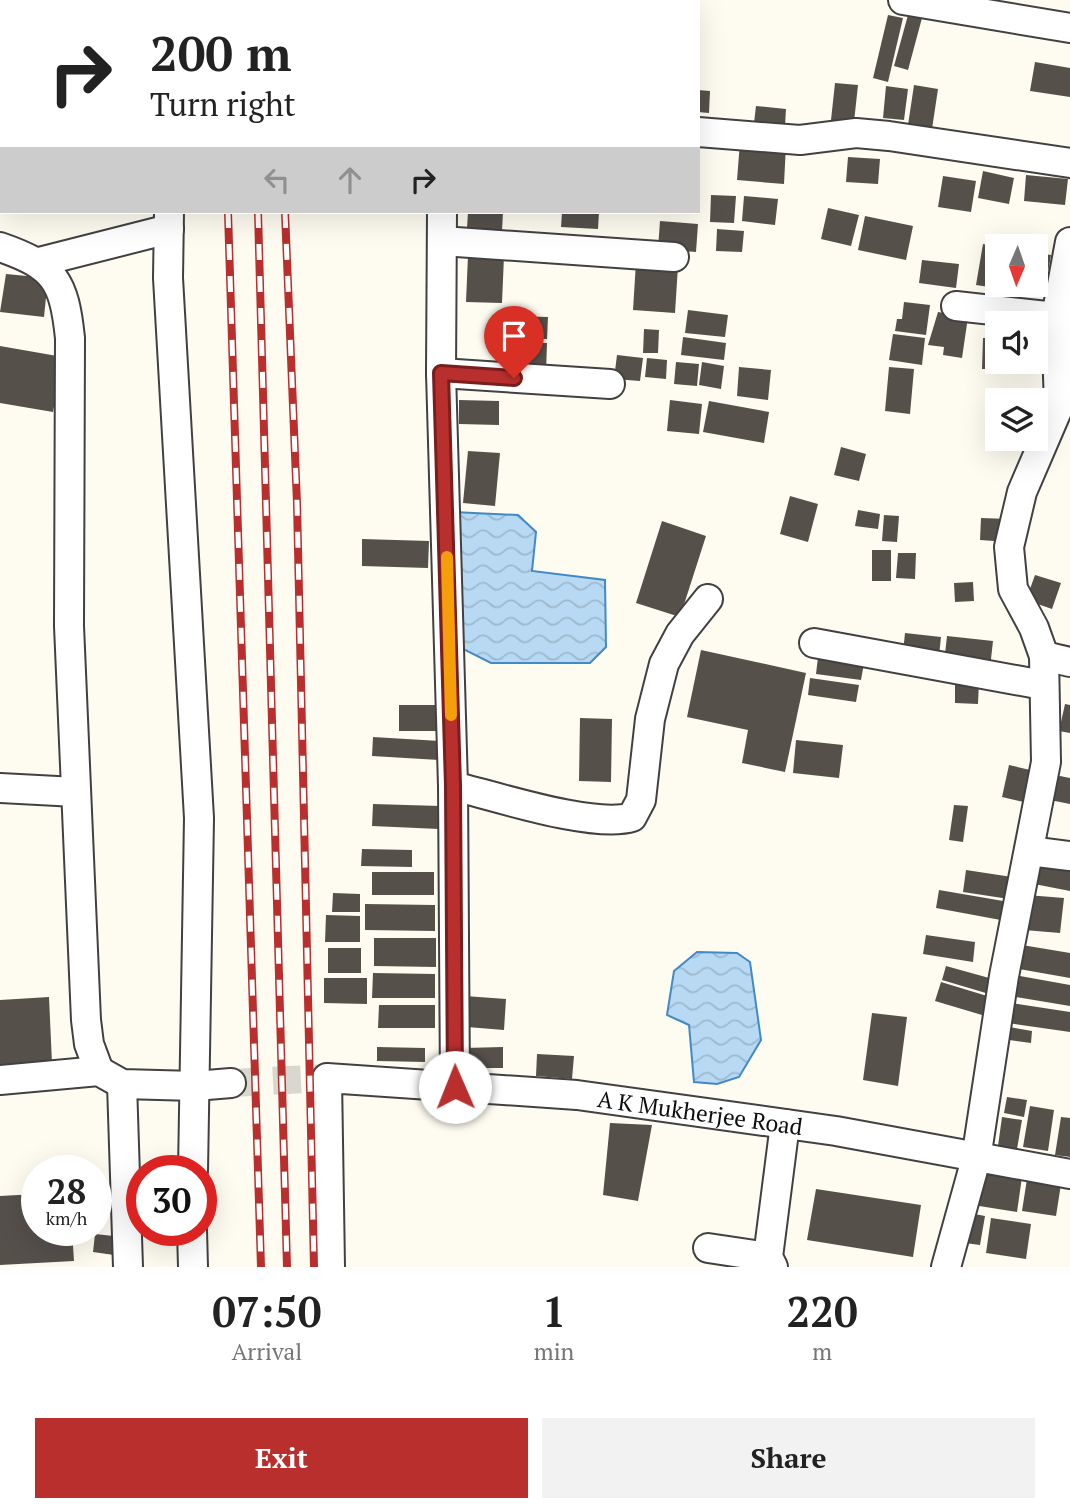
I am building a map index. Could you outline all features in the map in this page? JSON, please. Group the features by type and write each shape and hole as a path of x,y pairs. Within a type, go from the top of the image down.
{"street":[{"path":"903,0 1070,28"},
{"path":"700,132 800,141 856,133 1070,163"},
{"path":"442,214 441,373 453,786 455,1087"},
{"path":"39,262 169,220 173,362 199,818 193,1155"},
{"path":"442,241 674,257"},
{"path":"946,1267 976,1158 1004,976 1045,762 1043,685 1057,659 1034,628 1013,589 1009,547 1022,492 1065,407 1056,317 1070,242"},
{"path":"0,247 39,262 54,279 66,304 70,338 69,626 86,1020 92,1058 110,1077 128,1267"},
{"path":"956,306 1056,317"},
{"path":"441,373 610,384"},
{"path":"453,786 582,817 607,821 632,817 641,800 649,719 664,664 680,634 708,599"},
{"path":"814,643 1043,685"},
{"path":"0,788 76,792"},
{"path":"1029,851 1070,856"},
{"path":"0,1080 110,1077 195,1086 231,1083"},
{"name":"A K Mukherjee Road","path":"330,1267 327,1078 576,1095 785,1124 1070,1174"},
{"path":"708,1248 771,1262 785,1124"},
{"path":"192,1246 193,1267"}],"water":[{"path":"453,512 518,515 536,532 532,571 605,580 606,647 590,663 491,663 455,645"},
{"path":"697,952 737,953 750,962 761,1040 739,1077 717,1084 694,1082 689,1025 667,1015 674,971"}],"building":[{"path":"888,15 903,18 888,82 873,78"},
{"path":"908,15 922,18 908,70 894,66"},
{"path":"1035,62 1070,68 1070,97 1030,91"},
{"path":"835,83 858,85 854,122 831,120"},
{"path":"914,85 938,89 932,129 908,125"},
{"path":"886,86 908,89 904,120 883,118"},
{"path":"700,90 710,91 709,113 700,112"},
{"path":"756,106 786,109 785,126 754,123"},
{"path":"740,142 786,145 784,184 737,180"},
{"path":"848,157 880,159 878,184 846,182"},
{"path":"983,171 1014,178 1009,204 978,198"},
{"path":"1026,175 1068,179 1065,205 1024,201"},
{"path":"943,176 976,181 971,212 938,207"},
{"path":"711,195 736,196 734,223 710,222"},
{"path":"744,196 778,199 775,225 742,221"},
{"path":"828,208 859,215 851,246 821,239"},
{"path":"468,214 503,214 502,231 467,228"},
{"path":"562,214 599,214 598,229 561,227"},
{"path":"865,216 913,226 906,260 858,250"},
{"path":"660,221 698,224 696,252 658,249"},
{"path":"717,229 744,231 742,252 716,251"},
{"path":"983,244 985,286 976,285"},
{"path":"468,255 504,256 502,303 466,302"},
{"path":"922,260 959,264 956,288 919,283"},
{"path":"636,262 678,266 675,313 633,310"},
{"path":"6,274 48,278 44,317 0,312"},
{"path":"904,302 930,305 926,335 895,331 897,319 902,319"},
{"path":"688,310 728,315 725,337 685,333"},
{"path":"938,312 968,317 962,358 943,355 944,347 928,345"},
{"path":"512,316 548,317 547,339 512,338"},
{"path":"644,329 659,330 658,353 643,353"},
{"path":"893,334 925,338 922,365 889,360"},
{"path":"683,337 726,343 724,360 681,355"},
{"path":"983,338 985,338 985,369 982,369"},
{"path":"512,343 547,343 546,374 511,373"},
{"path":"1048,345 1055,345 1053,374 1048,374"},
{"path":"0,346 63,357 53,412 0,403"},
{"path":"617,355 643,358 640,381 614,379"},
{"path":"647,358 667,360 666,379 645,377"},
{"path":"676,362 699,364 697,386 674,384"},
{"path":"702,362 724,366 721,389 699,385"},
{"path":"739,367 771,370 768,400 737,396"},
{"path":"889,367 914,369 910,414 885,411"},
{"path":"459,400 499,401 499,425 459,424"},
{"path":"670,400 702,404 699,434 667,431"},
{"path":"709,401 769,412 764,443 703,432"},
{"path":"841,447 866,454 859,481 834,475"},
{"path":"468,451 500,453 495,506 463,503"},
{"path":"790,496 818,504 808,542 780,534"},
{"path":"858,510 880,514 878,529 855,526"},
{"path":"884,515 899,516 897,542 882,541"},
{"path":"981,518 1009,519 1008,542 980,540"},
{"path":"662,521 706,536 680,617 636,603"},
{"path":"362,539 429,541 428,568 362,566"},
{"path":"872,550 891,550 891,581 872,581"},
{"path":"898,553 916,553 915,579 896,578"},
{"path":"1035,575 1061,583 1052,609 1026,600"},
{"path":"973,582 974,601 955,602 954,583"},
{"path":"905,633 941,637 939,656 903,652"},
{"path":"947,636 993,641 990,668 944,663"},
{"path":"701,650 806,673 785,772 742,763 748,730 687,717"},
{"path":"818,657 864,663 861,680 816,674"},
{"path":"810,678 859,685 856,702 808,695"},
{"path":"955,682 979,682 978,704 955,703"},
{"path":"1065,704 1070,705 1070,733 1059,731"},
{"path":"399,705 439,705 439,731 399,731"},
{"path":"580,718 612,719 611,782 579,781"},
{"path":"373,737 440,741 439,760 372,756"},
{"path":"796,740 843,745 839,778 793,773"},
{"path":"1009,765 1039,772 1032,804 1002,797"},
{"path":"1050,774 1070,778 1070,804 1045,799"},
{"path":"373,804 440,806 439,829 372,826"},
{"path":"954,805 968,806 963,842 949,840"},
{"path":"362,849 412,850 412,867 361,866"},
{"path":"1033,857 1070,863 1070,891 1029,883"},
{"path":"966,870 1012,877 1009,899 963,892"},
{"path":"372,872 434,872 434,895 372,895"},
{"path":"939,890 1009,902 1006,921 936,908"},
{"path":"333,893 360,894 360,912 332,912"},
{"path":"1027,895 1064,898 1060,933 1024,930"},
{"path":"365,904 435,905 435,931 365,930"},
{"path":"326,915 360,916 360,942 325,942"},
{"path":"926,935 975,942 973,962 923,954"},
{"path":"374,938 436,938 436,967 374,966"},
{"path":"1022,945 1070,953 1070,978 1019,969"},
{"path":"328,948 361,948 361,973 328,973"},
{"path":"946,966 1000,981 996,996 942,980"},
{"path":"373,973 435,974 435,998 372,998"},
{"path":"1020,976 1070,985 1070,1006 1016,997"},
{"path":"324,978 367,978 367,1004 324,1003"},
{"path":"941,982 997,999 992,1018 935,1001"},
{"path":"465,996 506,999 504,1030 467,1027"},
{"path":"49,997 52,1063 0,1065 0,1000"},
{"path":"1011,1003 1070,1012 1070,1032 1008,1023"},
{"path":"379,1005 435,1005 435,1028 378,1028"},
{"path":"872,1013 907,1017 898,1086 863,1080"},
{"path":"1004,1026 1032,1031 1031,1043 1002,1039"},
{"path":"377,1047 425,1048 425,1062 377,1061"},
{"path":"503,1047 503,1068 464,1068 464,1048"},
{"path":"537,1054 574,1056 572,1079 536,1076"},
{"path":"1007,1097 1027,1100 1024,1117 1004,1113"},
{"path":"1030,1106 1054,1110 1048,1151 1023,1147"},
{"path":"1002,1117 1022,1120 1017,1149 998,1146"},
{"path":"1061,1117 1070,1118 1070,1157 1055,1155"},
{"path":"610,1123 652,1125 638,1201 603,1195"},
{"path":"978,1170 1022,1177 1017,1212 973,1205"},
{"path":"1027,1179 1061,1184 1056,1216 1022,1211"},
{"path":"816,1189 921,1205 913,1257 807,1240"},
{"path":"21,1195 21,1246 73,1246 74,1261 0,1265 0,1196"},
{"path":"969,1213 985,1216 980,1245 965,1243"},
{"path":"991,1218 1031,1224 1026,1259 986,1253"},
{"path":"112,1236 123,1237 121,1256 93,1252 94,1246 112,1246"}],"tunnel":[{"path":"231,1083 327,1078"}],"railway":[{"path":"228,214 261,1267"},
{"path":"258,214 287,1267"},
{"path":"285,214 297,503 314,1267"}],"slow traffic":[{"path":"447,557 451,715"}],"route":[{"path":"455,1087 453,786 441,373 514,378"}]}
